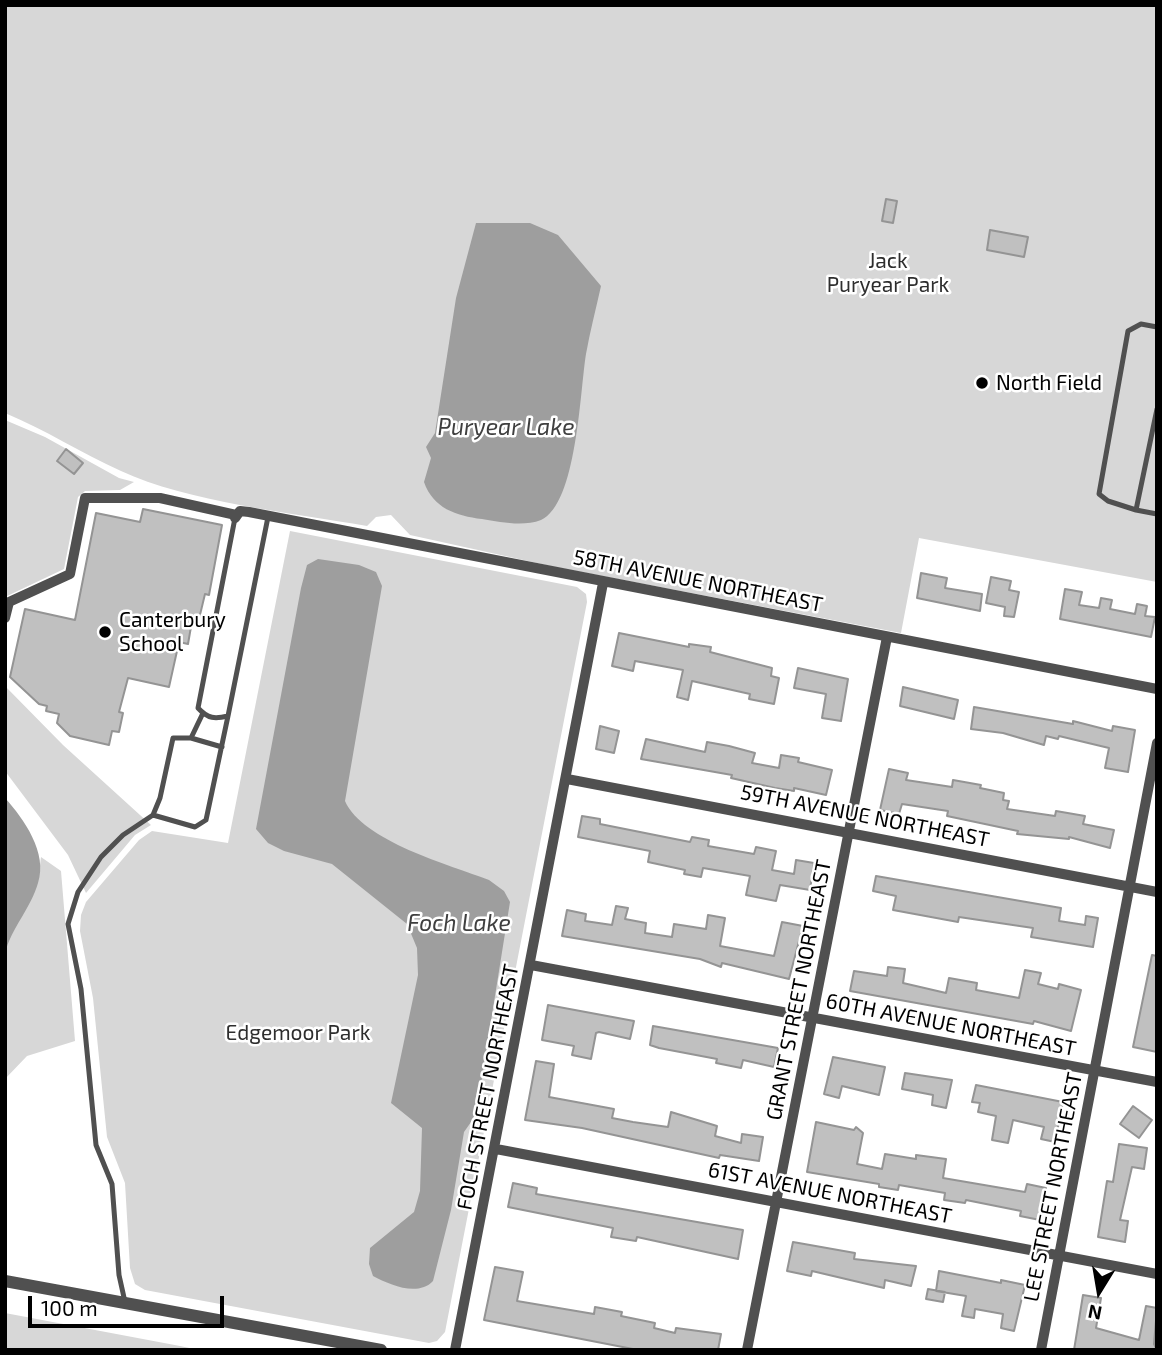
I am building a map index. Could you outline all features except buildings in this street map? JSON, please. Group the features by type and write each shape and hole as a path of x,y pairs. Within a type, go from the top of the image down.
{"street":[{"name":"58TH AVENUE NORTHEAST","path":"5,618 9,602 70,574 85,498 160,498 235,516 240,511 1157,689"},
{"name":"FOCH STREET NORTHEAST","path":"455,1350 496,1149 603,583"},
{"name":"GRANT STREET NORTHEAST","path":"747,1350 887,637"},
{"name":"LEE STREET NORTHEAST","path":"1041,1350 1157,743"},
{"name":"59TH AVENUE NORTHEAST","path":"567,779 1157,892"},
{"name":"60TH AVENUE NORTHEAST","path":"531,965 1157,1082"},
{"name":"61ST AVENUE NORTHEAST","path":"496,1149 1157,1274"},
{"path":"5,1281 381,1350"}],"lane":[{"path":"1157,327 1141,324 1128,331 1099,494 1108,501 1157,514"},
{"path":"1136,510 1157,410"},
{"path":"228,716 217,719 198,708 235,516"},
{"path":"153,815 195,827 206,820 268,517"},
{"path":"191,738 203,713"},
{"path":"125,1301 119,1275 112,1184 96,1145 84,1013 68,923 78,892 102,857 130,830 153,815 160,798 173,738 191,738 222,747"}],"green space":[{"name":"Jack Puryear Park","path":"5,5 1157,5 1157,582 919,538 901,633 555,567 410,535 391,515 376,517 367,526 208,499 147,482 106,464 5,413"},
{"path":"5,420 45,437 119,478 134,482 120,490 85,491 78,497 64,569 5,597"},
{"name":"Edgemoor Park","path":"290,531 577,587 586,594 587,602 445,1332 437,1341 429,1343 145,1290 135,1284 130,1268 125,1183 107,1137 93,998 80,931 81,915 86,902 139,840 152,831 228,843"},
{"path":"5,686 63,745 151,825 135,835 86,893 68,855 5,771"},
{"path":"41,857 61,871 75,1041 27,1056 5,1079 5,953 35,884"},
{"path":"5,1313 180,1346 199,1350 5,1350"}],"water":[{"name":"Puryear Lake","path":"476,223 530,223 558,235 601,286 586,354 579,418 569,470 553,510 534,522 519,524 455,513 433,498 424,482 431,458 426,447 435,433 456,298"},
{"name":"Foch Lake","path":"318,559 359,565 376,572 382,586 345,801 354,815 388,840 489,880 504,891 510,902 476,1115 464,1132 451,1210 433,1281 420,1288 396,1286 373,1276 369,1264 370,1248 414,1212 420,1191 422,1128 391,1103 418,975 417,948 407,924 332,864 284,851 268,843 256,829 301,588 307,565"},
{"path":"5,798 32,837 40,860 40,872 35,892 5,953"}],"place":[{"name":"North Field","path":"982,383"},
{"name":"Canterbury School","path":"105,632"}]}
